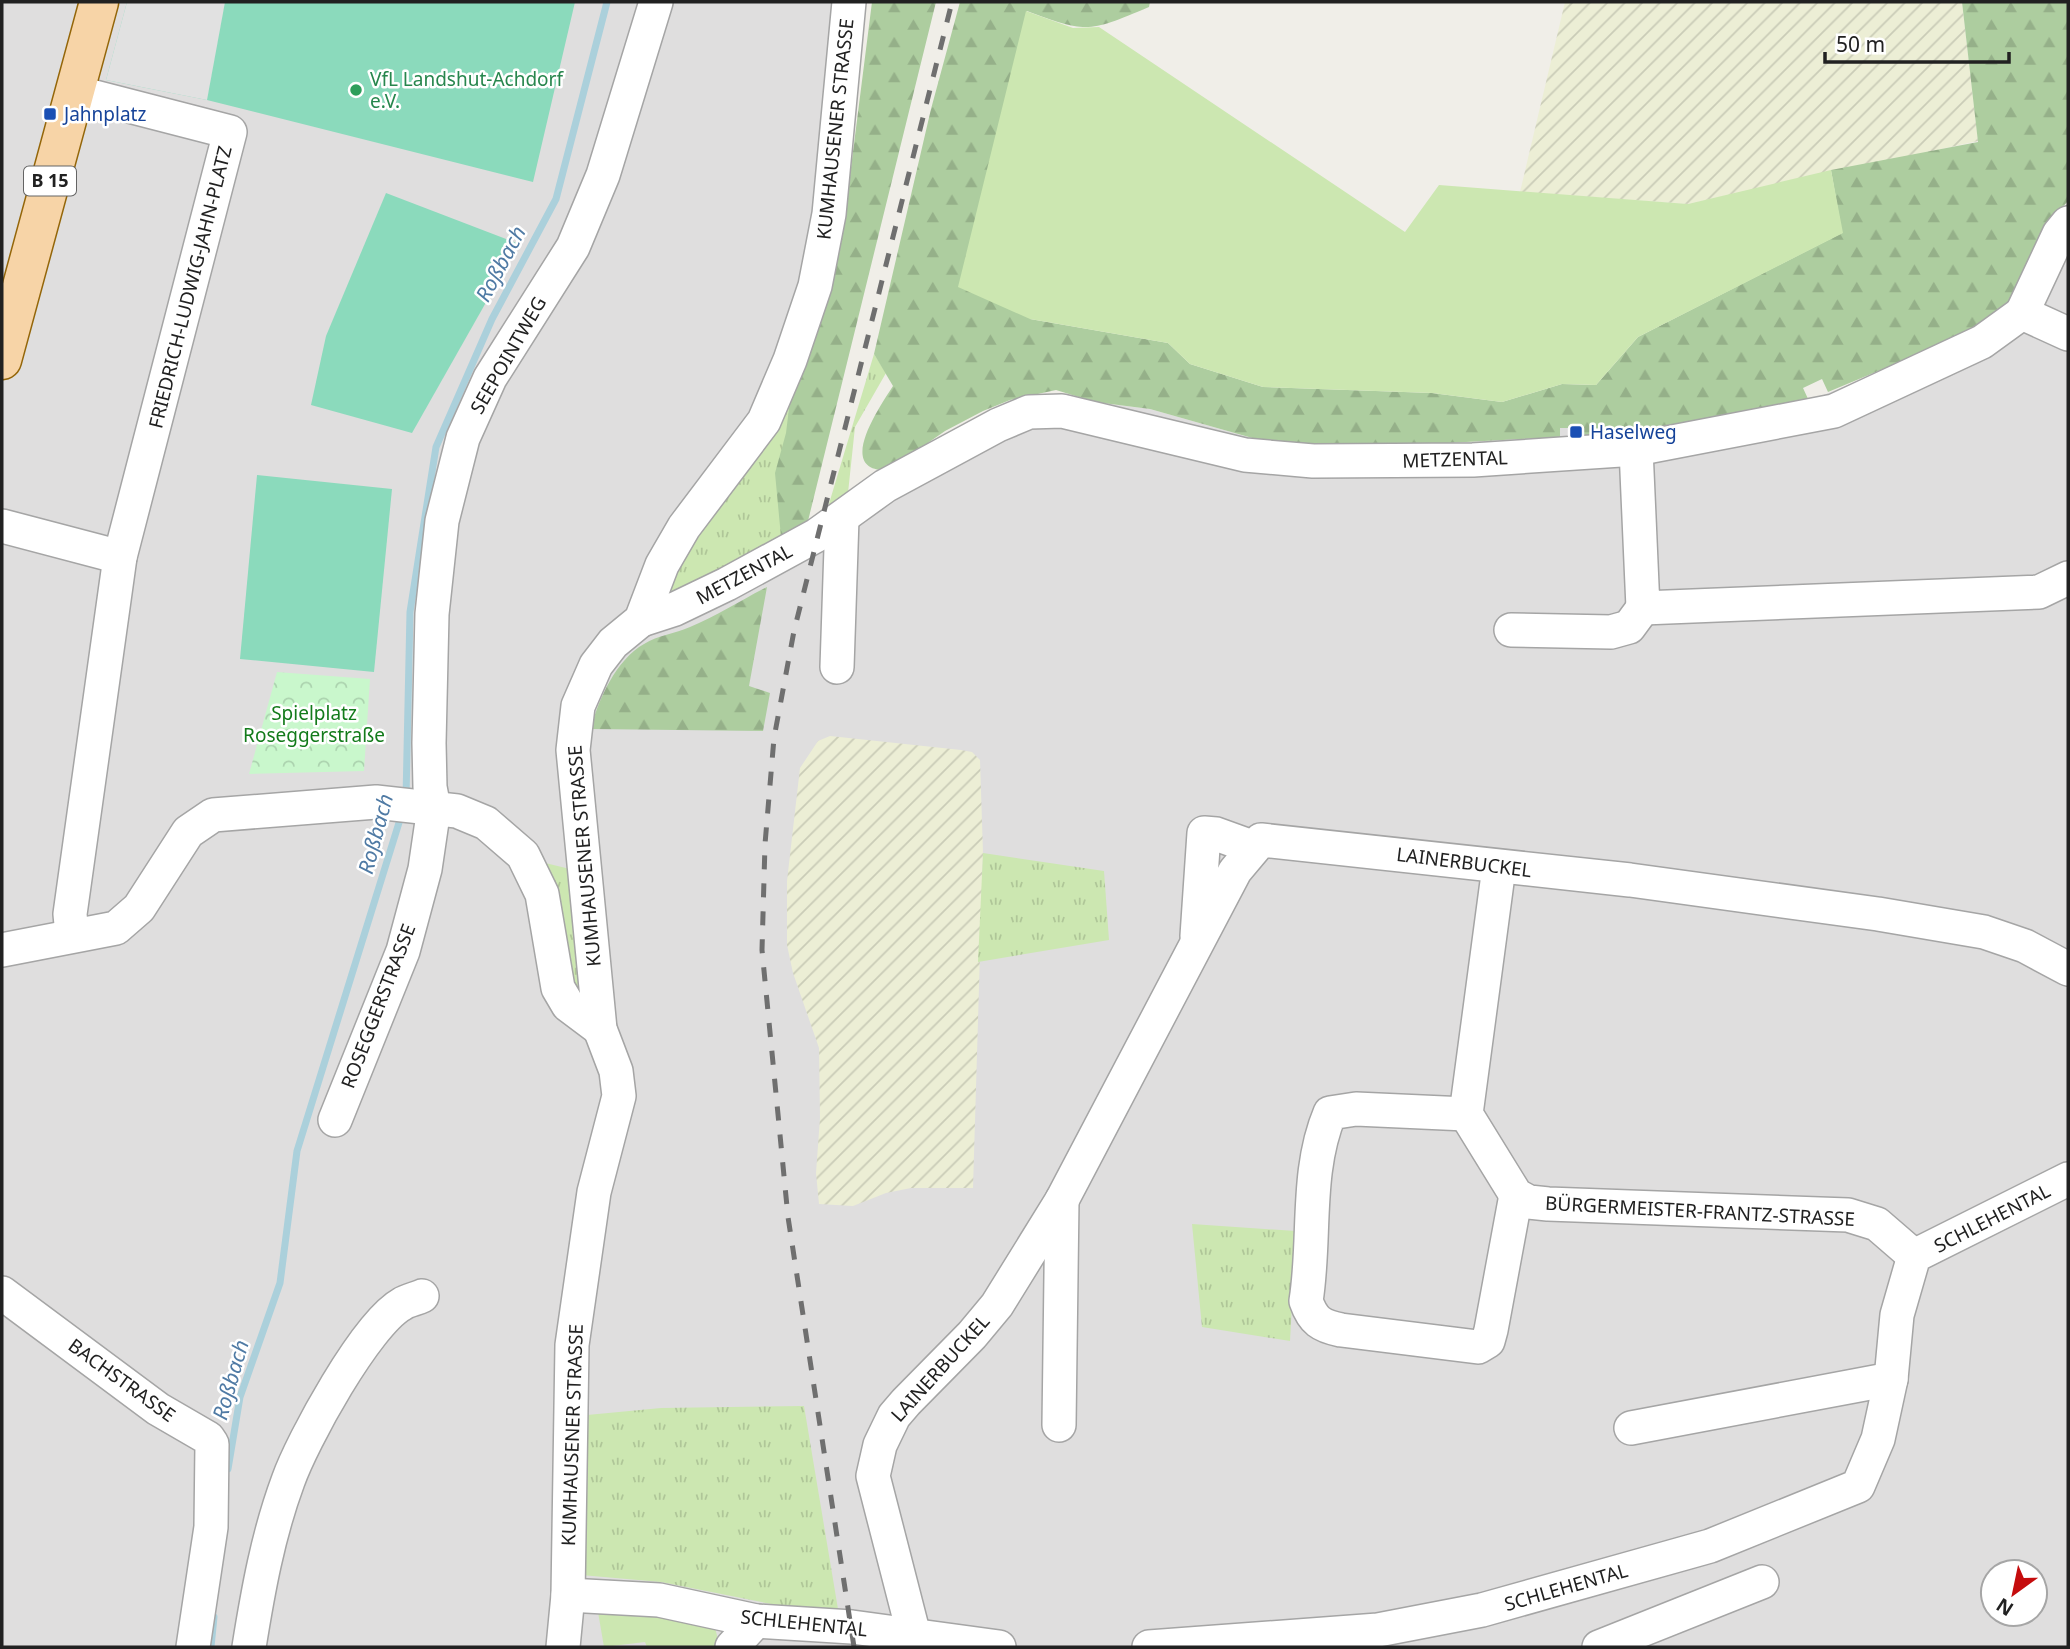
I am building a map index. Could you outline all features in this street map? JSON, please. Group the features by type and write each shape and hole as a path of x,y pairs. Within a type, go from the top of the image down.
{"main road":[{"name":"B 15","path":"2,360 99,2"}],"street":[{"name":"SEEPOINTWEG","path":"427,808 430,787 432,614 442,521 451,479 463,438 490,378 578,235 603,175 656,2"},
{"name":"KUMHAUSENER STRASSE","path":"563,1647 568,1595 572,1345 594,1192 619,1096 617,1070 600,1029 573,750 578,706 596,665 613,643 641,620 662,565 684,527 764,421 790,360 811,298 829,214 849,2"},
{"name":"FRIEDRICH-LUDWIG-JAHN-PLATZ","path":"72,935 70,914 120,557 230,132 75,92"},
{"path":"2068,223 2059,234 2022,313 2068,334"},
{"name":"METZENTAL","path":"641,620 674,609 727,584 817,535 885,486 998,425 1029,412 1062,411 1245,455 1312,461 1473,460 1636,449 1833,411 1982,342 2022,313"},
{"path":"1511,630 1611,632 1629,626 1643,608 1636,449"},
{"path":"837,667 842,518"},
{"path":"2,526 120,557"},
{"path":"1643,608 2039,592 2068,578"},
{"path":"2,950 116,928 139,908 188,832 213,815 376,802 457,811 486,823 523,855 542,894 558,988 568,1005 600,1029"},
{"name":"ROSEGGERSTRASSE","path":"335,1119 404,951 425,869 427,808"},
{"path":"1197,942 1204,833 1216,834 1252,847"},
{"name":"LAINERBUCKEL","path":"914,1641 873,1476 880,1445 894,1416 972,1335 997,1304 1062,1200 1197,942 1252,847 1261,840 1765,896 1984,932 2025,947 2068,969"},
{"path":"1466,1114 1356,1109 1330,1113 1320,1136 1316,1166 1306,1301 1312,1317 1322,1327 1478,1347 1488,1341 1516,1195 1504,1181 1466,1114 1499,867"},
{"name":"SCHLEHENTAL","path":"1149,1647 1378,1630 1482,1610 1710,1546 1858,1486 1875,1448 1891,1379 1897,1315 1914,1256 2068,1179"},
{"name":"BÜRGERMEISTER-FRANTZ-STRASSE","path":"1516,1195 1529,1202 1548,1204 1849,1215 1877,1224 1914,1256"},
{"name":"LAINERBUCKEL","path":"1059,1425 1062,1200"},
{"name":"BACHSTRASSE","path":"2,1293 158,1409 208,1438 212,1444 211,1527 193,1647"},
{"path":"248,1647 271,1535 288,1480 313,1429 349,1364 401,1304 422,1296"},
{"path":"1631,1428 1891,1379"},
{"path":"1599,1647 1762,1582"},
{"name":"SCHLEHENTAL","path":"568,1595 659,1600 756,1621 914,1641 999,1647"},
{"path":"732,1647 756,1621"}],"shaded area":[{"path":"2,2 856,2 790,359 684,527 817,535 1062,411 1095,402 1150,409 1270,443 1337,449 1559,437 1560,428 1579,428 1579,436 1809,401 2022,313 2068,223 2068,1647 2,1647"},
{"path":"127,2 225,2 207,100 106,80"}],"green space":[{"name":"VfL Landshut-Achdorf e.V.","path":"127,2 575,2 533,182 207,100 106,80"},
{"path":"872,2 936,2 808,521 781,537 775,473 786,433 790,400 837,252 847,199"},
{"path":"960,2 1150,2 1149,7 1088,27 1063,24 1027,11 1030,319 1168,343 1190,364 1263,387 1432,393 1502,402 1562,384 1596,385 1638,337 1842,233 1831,170 1978,142 1962,2 2068,2 2068,201 2049,222 2009,301 1969,333 1828,392 1822,379 1803,388 1809,401 1694,428 1579,436 1578,428 1560,428 1560,437 1337,449 1270,443 1150,409 1095,402 1056,390 1010,400 983,411 945,431 889,470 873,468 864,461 862,450 872,422 893,386 874,354 931,109"},
{"path":"1565,2 1962,2 1978,141 1688,204 1520,192"},
{"path":"1026,11 1073,28 1099,27 1405,232 1439,185 1688,204 1831,170 1843,233 1638,337 1596,385 1562,384 1502,402 1432,393 1263,387 1190,364 1168,343 1030,319 958,287"},
{"path":"386,193 519,244 412,433 311,405 326,336"},
{"path":"874,354 886,373 855,427 848,493 828,507"},
{"path":"790,400 781,537 672,601 662,587"},
{"path":"257,475 392,489 374,672 240,659"},
{"path":"767,587 749,686 770,693 763,731 591,729 598,705 610,681 634,651 655,639 700,623"},
{"name":"Spielplatz Roseggerstraße","path":"277,672 370,679 364,771 249,774"},
{"path":"830,736 961,750 972,752 980,760 983,853 973,1188 911,1188 886,1193 853,1206 819,1204 816,1173 820,1118 819,1048 793,973 787,945 787,881 800,768 818,741"},
{"path":"983,853 1104,871 1109,940 978,962"},
{"path":"537,861 570,869 575,951 584,994 574,990"},
{"path":"1192,1224 1296,1231 1290,1341 1202,1327"},
{"path":"804,1406 839,1615 771,1612 771,1604 661,1582 581,1575 587,1415 661,1408"},
{"path":"620,1609 714,1624 720,1647 647,1647 645,1642 604,1647 598,1612"}],"waterway":[{"name":"Roßbach","path":"406,798 410,612 436,447 492,319 556,199 607,2"},
{"name":"Roßbach","path":"228,1469 240,1397 280,1283 297,1151 402,813"},
{"name":"Roßbach","path":"211,1647 214,1617"}],"railway":[{"path":"854,1647 788,1217 762,950 765,844 774,738 794,631 952,2"}],"place":[{"name":"VfL Landshut-Achdorf e.V.","path":"356,90"},
{"name":"Jahnplatz","path":"50,114"},
{"name":"Haselweg","path":"1576,432"}]}
